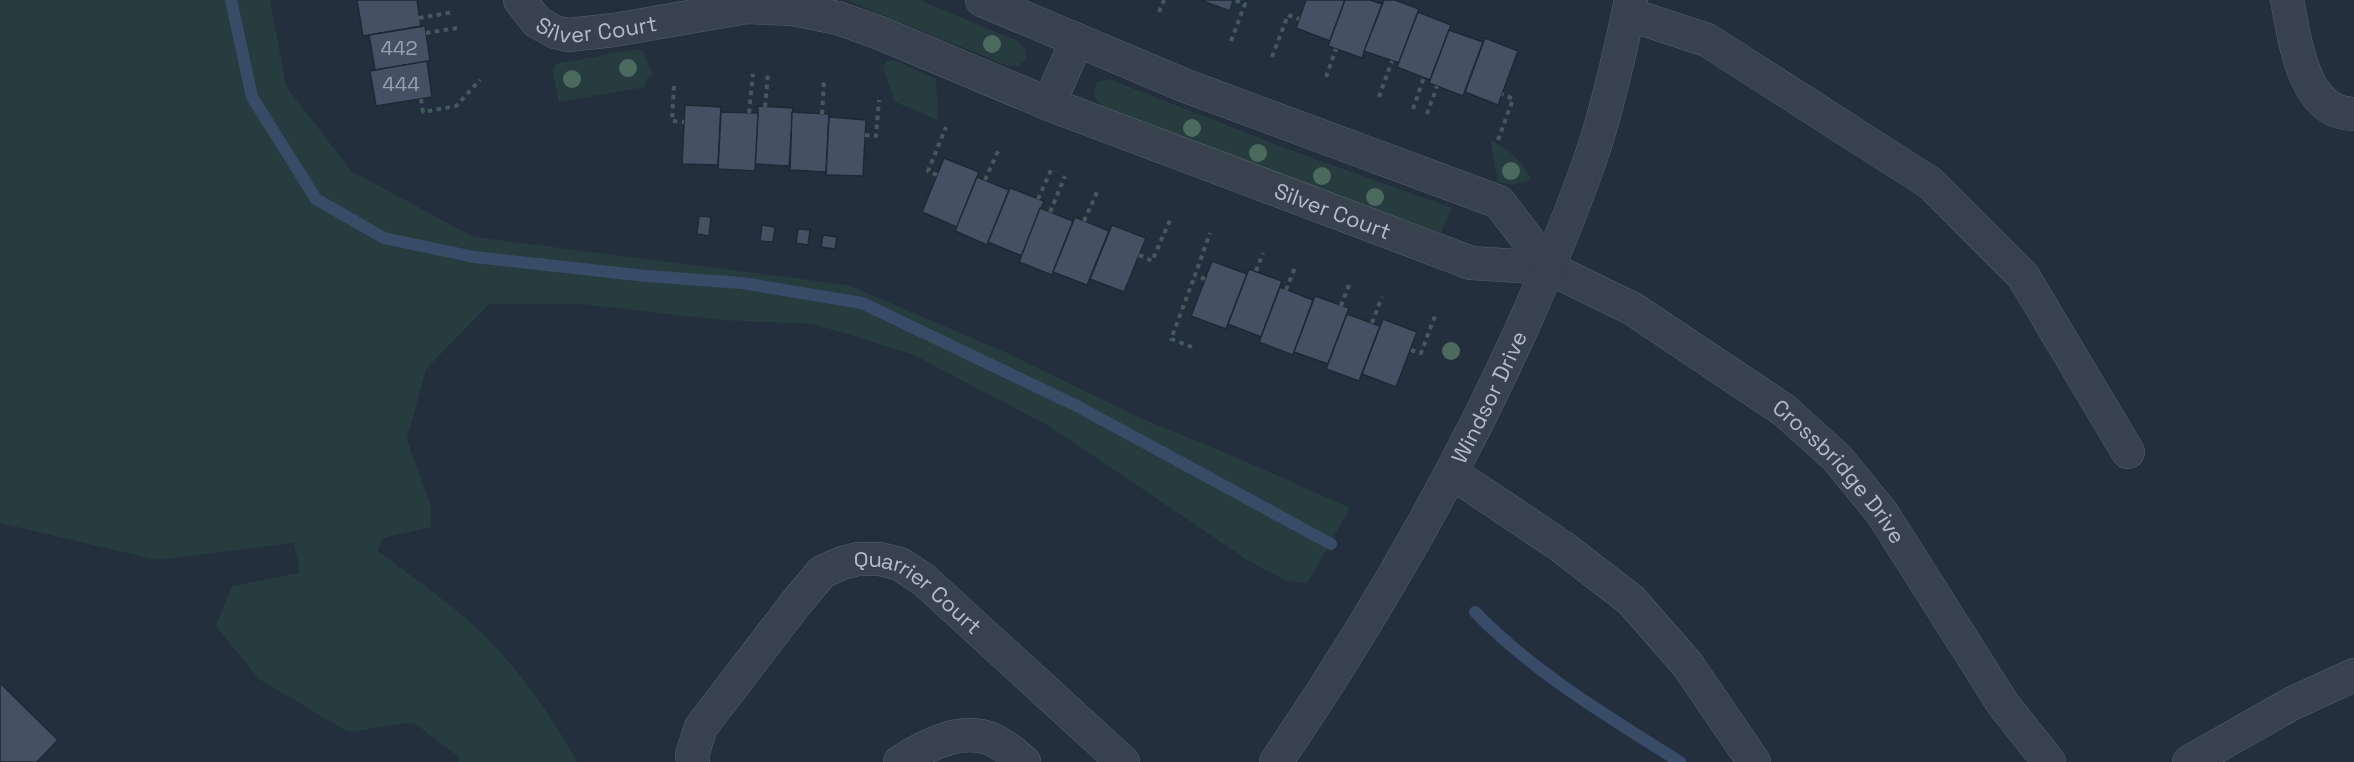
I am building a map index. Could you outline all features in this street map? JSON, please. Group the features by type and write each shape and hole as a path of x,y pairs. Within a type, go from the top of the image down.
{"street":[{"name":"Silver Court","path":"520,0 537,22 555,32 568,35 614,30 747,8 793,9 838,18 880,33 1049,104 1472,263 1549,268"},
{"path":"982,0 1186,86 1499,202 1549,268"},
{"path":"2288,0 2299,55 2309,86 2329,106 2354,114"},
{"path":"1630,7 1707,40 1930,183 2023,276 2128,452"},
{"name":"Windsor Drive","path":"1276,762 1332,680 1387,591 1452,473 1499,379 1549,268 1595,144 1630,7"},
{"path":"1049,104 1077,40"},
{"name":"Crossbridge Drive","path":"1549,268 1633,309 1694,349 1784,410 1837,458 1882,513 2002,704 2049,762"},
{"path":"1452,473 1561,546 1631,600 1687,664 1754,762"},
{"name":"Quarrier Court","path":"693,762 692,755 701,727 822,572 858,559 880,559 900,564 924,580 1124,762"},
{"path":"2189,762 2291,704 2354,675"},
{"path":"900,762 918,750 943,740 969,734 992,740 1024,762"}],"path":[{"path":"1159,12 1164,0"},
{"path":"1231,41 1245,4 1234,0"},
{"path":"419,18 454,12"},
{"path":"1272,57 1288,15 1299,19"},
{"path":"426,33 457,28"},
{"path":"1326,77 1336,49"},
{"path":"1379,97 1392,61"},
{"path":"749,113 753,74"},
{"path":"765,107 768,74"},
{"path":"1413,109 1424,77"},
{"path":"421,99 423,112 456,106 480,80"},
{"path":"822,114 824,81"},
{"path":"674,86 672,122 684,122"},
{"path":"1427,114 1437,86"},
{"path":"1498,140 1513,99 1502,94"},
{"path":"865,135 876,136 879,100"},
{"path":"937,175 928,171 946,127"},
{"path":"985,180 999,149"},
{"path":"1038,199 1051,170"},
{"path":"1050,212 1065,176"},
{"path":"1084,221 1098,190"},
{"path":"1138,255 1152,261 1171,218"},
{"path":"1192,347 1171,339 1210,233"},
{"path":"1256,271 1263,253"},
{"path":"1286,290 1296,265"},
{"path":"1195,275 1205,279"},
{"path":"1341,306 1349,285"},
{"path":"1372,323 1382,297"},
{"path":"1411,350 1421,353 1435,316"}],"green space":[{"path":"0,0 270,0 286,86 351,171 474,237 848,285 1007,353 1136,416 1350,508 1307,583 1286,581 1249,561 1049,426 912,354 814,324 720,320 581,304 489,304 426,369 407,439 431,507 431,527 383,538 378,551 458,612 485,636 529,687 577,762 459,762 459,757 413,722 348,732 259,679 216,626 232,586 300,573 294,543 157,560 0,523"},
{"path":"846,0 919,0 1018,41 1026,50 1026,60 1018,66 1008,66"},
{"path":"636,49 643,51 653,75 645,80 645,87 559,102 553,72 556,64"},
{"path":"894,60 936,79 938,120 895,102 883,66 887,61"},
{"path":"1109,79 1282,147 1452,208 1441,233 1271,171 1103,106 1097,101 1094,92 1098,82"},
{"path":"1491,141 1515,157 1531,180 1512,185 1498,182"}],"building":[{"path":"357,0 417,0 421,26 363,36"},
{"path":"1200,0 1233,0 1230,11"},
{"path":"1306,0 1345,0 1330,41 1296,28"},
{"path":"1345,0 1370,0 1382,4 1362,58 1328,46"},
{"path":"1384,0 1395,0 1419,9 1399,63 1364,51"},
{"path":"1418,12 1451,25 1430,80 1397,67"},
{"path":"425,26 430,61 375,70 369,35"},
{"path":"1449,30 1483,42 1463,96 1429,83"},
{"path":"1485,38 1518,51 1498,105 1465,92"},
{"path":"427,61 432,97 376,106 370,71"},
{"path":"685,105 721,107 718,165 682,164"},
{"path":"758,106 793,108 789,166 755,164"},
{"path":"721,112 758,113 755,171 718,169"},
{"path":"792,112 829,114 826,172 790,170"},
{"path":"829,117 866,120 863,176 826,175"},
{"path":"944,158 979,172 957,227 922,212"},
{"path":"977,177 1009,190 987,245 955,231"},
{"path":"1010,188 1044,201 1022,256 988,242"},
{"path":"1040,208 1073,221 1052,275 1019,262"},
{"path":"699,216 711,217 709,236 697,234"},
{"path":"1075,217 1109,231 1087,285 1053,272"},
{"path":"762,225 775,227 773,242 760,241"},
{"path":"1112,225 1146,238 1124,292 1090,279"},
{"path":"798,229 810,230 808,245 796,243"},
{"path":"823,235 837,237 835,249 821,247"},
{"path":"1212,261 1247,274 1226,329 1191,316"},
{"path":"1249,269 1282,281 1261,337 1228,324"},
{"path":"1280,287 1313,300 1293,355 1259,342"},
{"path":"1315,296 1349,308 1328,364 1294,352"},
{"path":"1347,314 1380,326 1359,381 1326,369"},
{"path":"1383,319 1417,332 1396,387 1362,374"},
{"path":"0,683 58,740 37,762 0,762"}],"waterway":[{"path":"231,0 252,97 316,199 384,238 474,257 646,276 742,283 862,303 1077,406 1331,544"},
{"path":"1475,612 1522,655 1547,674 1599,711 1680,762"}]}
